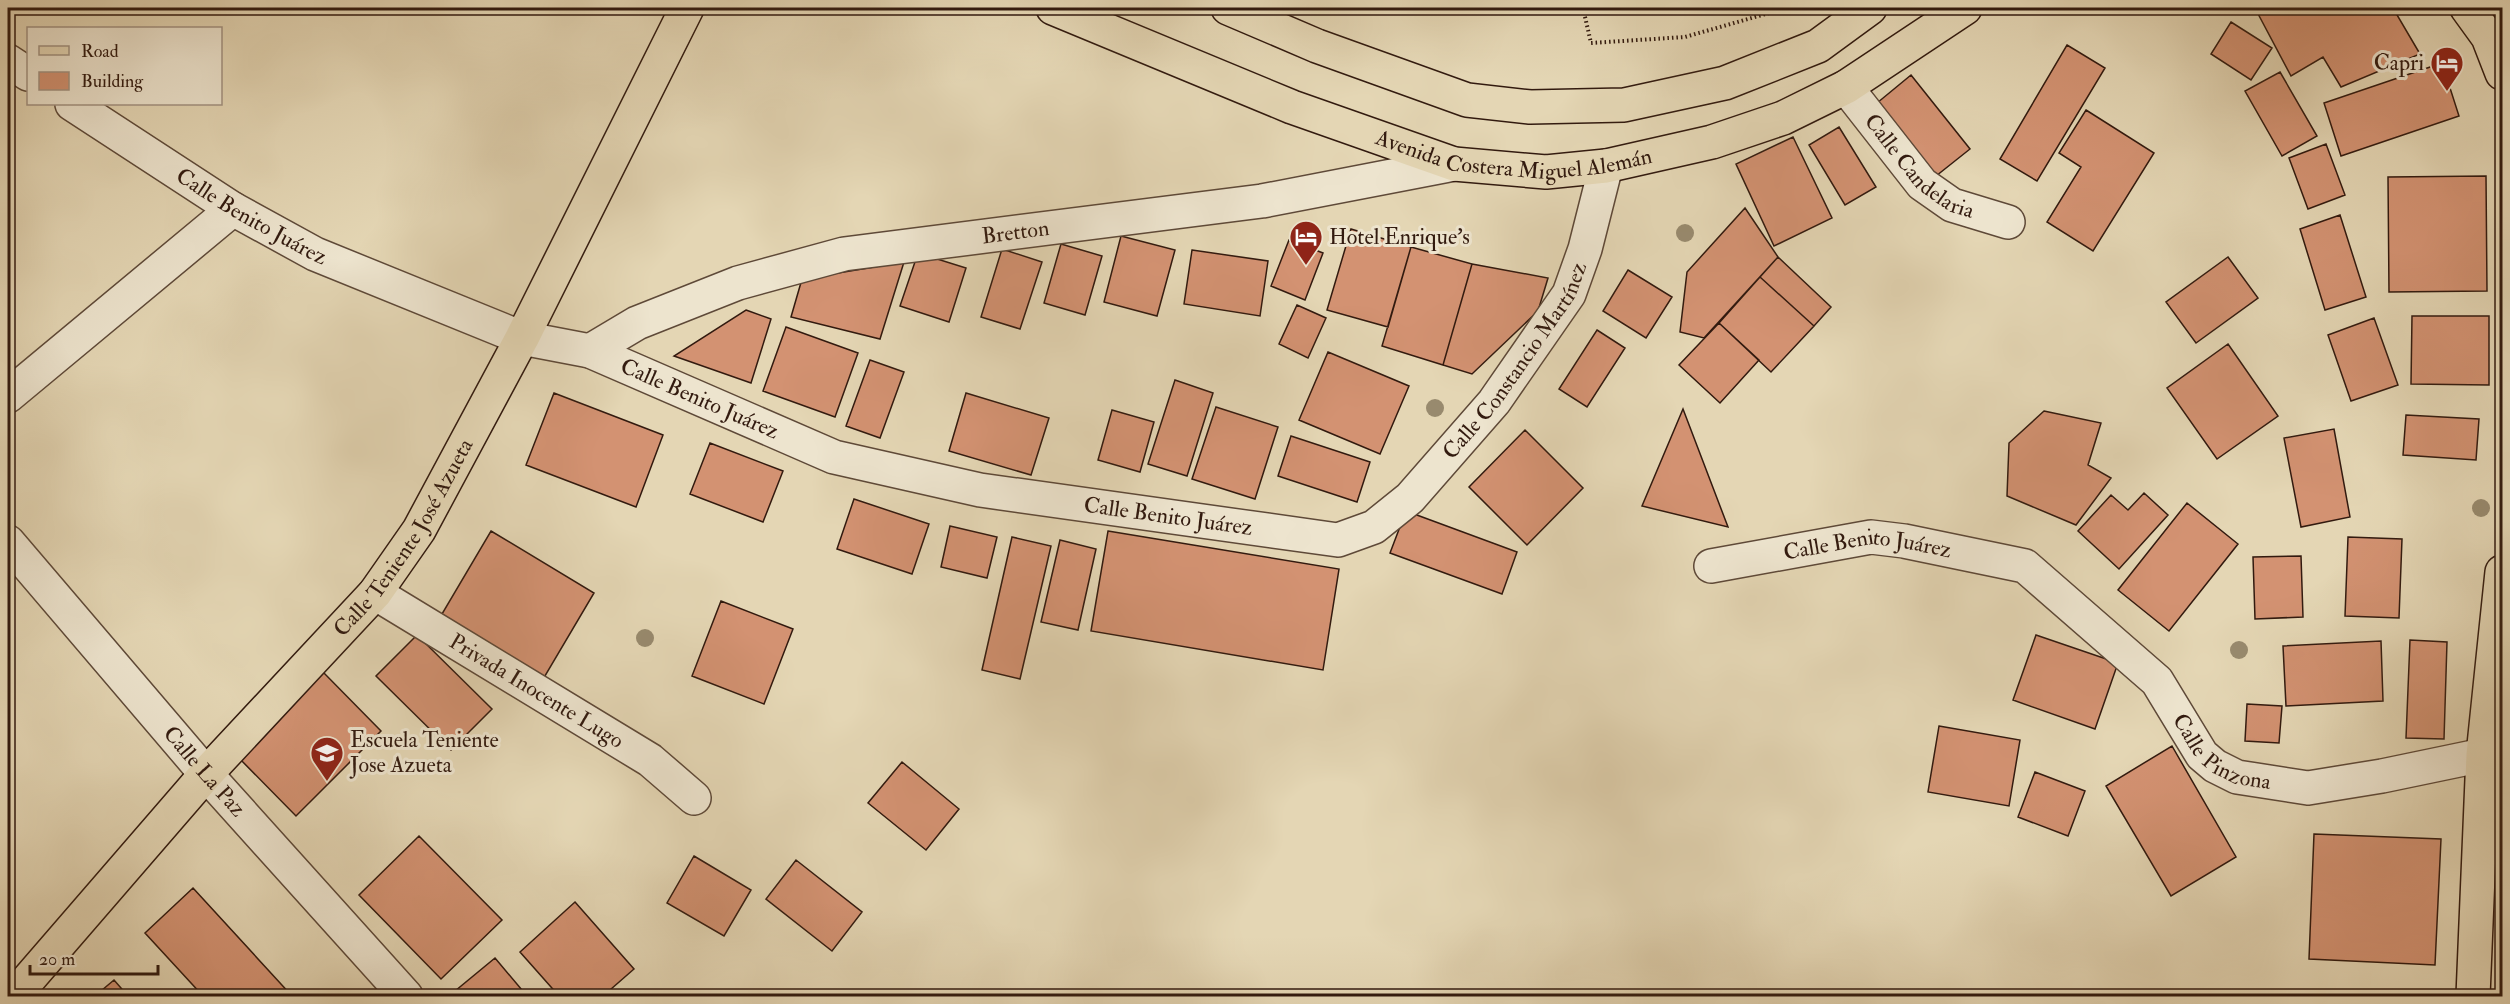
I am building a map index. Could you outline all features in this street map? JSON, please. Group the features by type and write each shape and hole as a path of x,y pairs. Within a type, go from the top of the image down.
{"main road":[{"name":"Calle Teniente José Azueta","path":"14,996 206,774 375,593 419,530 522,338 687,8"},
{"name":"Avenida Costera Miguel Alemán","path":"1053,8 1293,107 1454,164 1546,172 1606,166 1712,142 1783,118 1846,87 1965,8"},
{"name":"Avenida Costera Miguel Alemán","path":"1228,8 1317,46 1467,100 1530,107 1624,105 1725,82 1818,46 1870,8"},
{"path":"2467,8 2488,38 2502,73"},
{"path":"2473,996 2483,754 2502,572"}],"street":[{"path":"8,60 27,73"},
{"name":"Calle Candelaria","path":"1846,87 1922,184 1953,205 2008,222"},
{"name":"Calle Benito Juárez","path":"74,105 233,209 315,254 522,338 590,351 834,457 981,489 1338,540 1374,527"},
{"name":"Bretton","path":"590,351 637,323 738,283 844,254 1262,201 1454,164"},
{"name":"Calle Constancio Martínez","path":"1374,527 1410,498 1494,402 1569,294 1585,249 1606,166"},
{"path":"8,396 233,209"},
{"name":"Calle Benito Juárez","path":"1711,566 1871,537 1904,541 2025,566"},
{"name":"Calle La Paz","path":"8,542 206,774 406,996"},
{"name":"Calle Pinzona","path":"2025,566 2157,681 2202,755 2215,766 2237,777 2308,788 2382,776 2483,754"},
{"name":"Privada Inocente Lugo","path":"375,593 650,760 694,798"}],"path":[{"path":"1583,8 1591,43 1685,37 1769,14 1777,8"}],"building":[{"path":"2393,8 2420,54 2341,87 2323,57 2291,76 2256,10"},
{"path":"2231,22 2272,48 2251,80 2211,54"},
{"path":"2067,45 2105,68 2037,181 2000,159"},
{"path":"2442,63 2459,116 2341,156 2324,103"},
{"path":"2280,72 2317,136 2282,156 2245,91"},
{"path":"1911,75 1970,149 1936,176 1877,103"},
{"path":"2086,110 2154,153 2093,251 2047,222 2081,167 2059,153"},
{"path":"1839,127 1876,187 1845,205 1809,145"},
{"path":"1793,137 1832,218 1774,246 1736,164"},
{"path":"2326,144 2345,195 2308,209 2289,158"},
{"path":"2486,176 2487,291 2389,292 2388,177"},
{"path":"1745,208 1778,257 1704,338 1680,332 1687,272"},
{"path":"2340,215 2366,297 2325,310 2300,229"},
{"path":"1351,229 1411,247 1388,327 1327,310"},
{"path":"1121,236 1175,250 1157,316 1104,302"},
{"path":"1289,240 1323,253 1305,300 1271,286"},
{"path":"1061,244 1102,256 1085,315 1044,303"},
{"path":"1411,247 1472,264 1443,365 1382,346"},
{"path":"1002,249 1042,262 1020,329 981,317"},
{"path":"1192,250 1268,261 1260,316 1184,304"},
{"path":"918,253 966,268 949,322 900,306"},
{"path":"1778,257 1831,307 1814,326 1760,277"},
{"path":"2228,257 2258,298 2196,343 2166,302"},
{"path":"904,262 880,339 791,317 802,279"},
{"path":"1472,264 1548,278 1538,311 1472,374 1443,365"},
{"path":"1628,270 1672,297 1646,338 1603,311"},
{"path":"1760,277 1814,326 1771,372 1719,323"},
{"path":"1297,305 1326,318 1308,358 1279,344"},
{"path":"746,310 771,319 751,383 674,356"},
{"path":"2412,316 2489,316 2489,385 2411,384"},
{"path":"2374,318 2398,385 2351,401 2328,335"},
{"path":"1719,323 1759,360 1720,403 1679,365"},
{"path":"786,327 858,353 835,417 763,391"},
{"path":"1597,330 1625,348 1587,407 1559,389"},
{"path":"2228,344 2278,416 2217,459 2167,388"},
{"path":"1328,352 1409,386 1380,454 1299,420"},
{"path":"870,360 904,372 880,438 846,426"},
{"path":"1175,380 1213,393 1187,476 1148,464"},
{"path":"554,393 663,435 636,507 526,465"},
{"path":"966,393 1049,418 1031,475 949,451"},
{"path":"1216,407 1278,427 1255,499 1192,479"},
{"path":"1683,409 1728,527 1642,506"},
{"path":"1112,410 1154,422 1140,472 1098,460"},
{"path":"2044,411 2101,423 2088,465 2111,478 2076,525 2007,496 2009,443"},
{"path":"2406,415 2479,419 2476,460 2403,455"},
{"path":"2334,429 2350,517 2301,527 2284,438"},
{"path":"1525,430 1583,488 1527,545 1469,487"},
{"path":"1291,436 1370,462 1357,502 1278,476"},
{"path":"710,443 783,471 763,522 690,494"},
{"path":"2144,493 2168,515 2119,569 2078,531 2111,495 2128,510"},
{"path":"854,499 929,524 912,574 837,549"},
{"path":"2187,503 2238,544 2169,631 2118,590"},
{"path":"1406,511 1517,552 1502,594 1390,553"},
{"path":"950,526 997,537 987,578 941,567"},
{"path":"491,531 594,593 542,681 439,619"},
{"path":"1108,531 1339,569 1323,670 1091,631"},
{"path":"1012,537 1051,546 1020,679 982,670"},
{"path":"2348,537 2402,539 2399,618 2345,616"},
{"path":"1060,540 1096,549 1078,630 1041,622"},
{"path":"2301,556 2303,617 2255,619 2253,557"},
{"path":"721,601 793,629 764,704 692,676"},
{"path":"417,635 492,709 451,750 376,676"},
{"path":"2036,635 2118,663 2095,729 2013,700"},
{"path":"2410,640 2447,642 2444,739 2406,738"},
{"path":"2381,641 2383,701 2286,706 2283,646"},
{"path":"322,671 381,731 296,816 237,756"},
{"path":"2247,704 2282,706 2279,743 2245,741"},
{"path":"1939,726 2020,740 2009,806 1928,792"},
{"path":"2172,746 2236,857 2171,896 2106,786"},
{"path":"902,762 959,809 926,850 868,803"},
{"path":"2035,772 2085,791 2068,836 2018,817"},
{"path":"2314,834 2441,839 2435,965 2309,959"},
{"path":"419,836 502,920 441,979 359,895"},
{"path":"694,856 751,890 724,936 667,903"},
{"path":"796,860 862,912 832,951 766,899"},
{"path":"193,888 292,996 203,996 145,933"},
{"path":"575,902 634,969 603,996 559,996 520,952"},
{"path":"495,958 527,996 449,996"},
{"path":"114,980 128,996 95,996"}],"place":[{"name":"Capri","path":"2447,92"},
{"name":"Hotel Enrique’s","path":"1306,266"},
{"name":"Escuela Teniente Jose Azueta","path":"327,782"}]}
